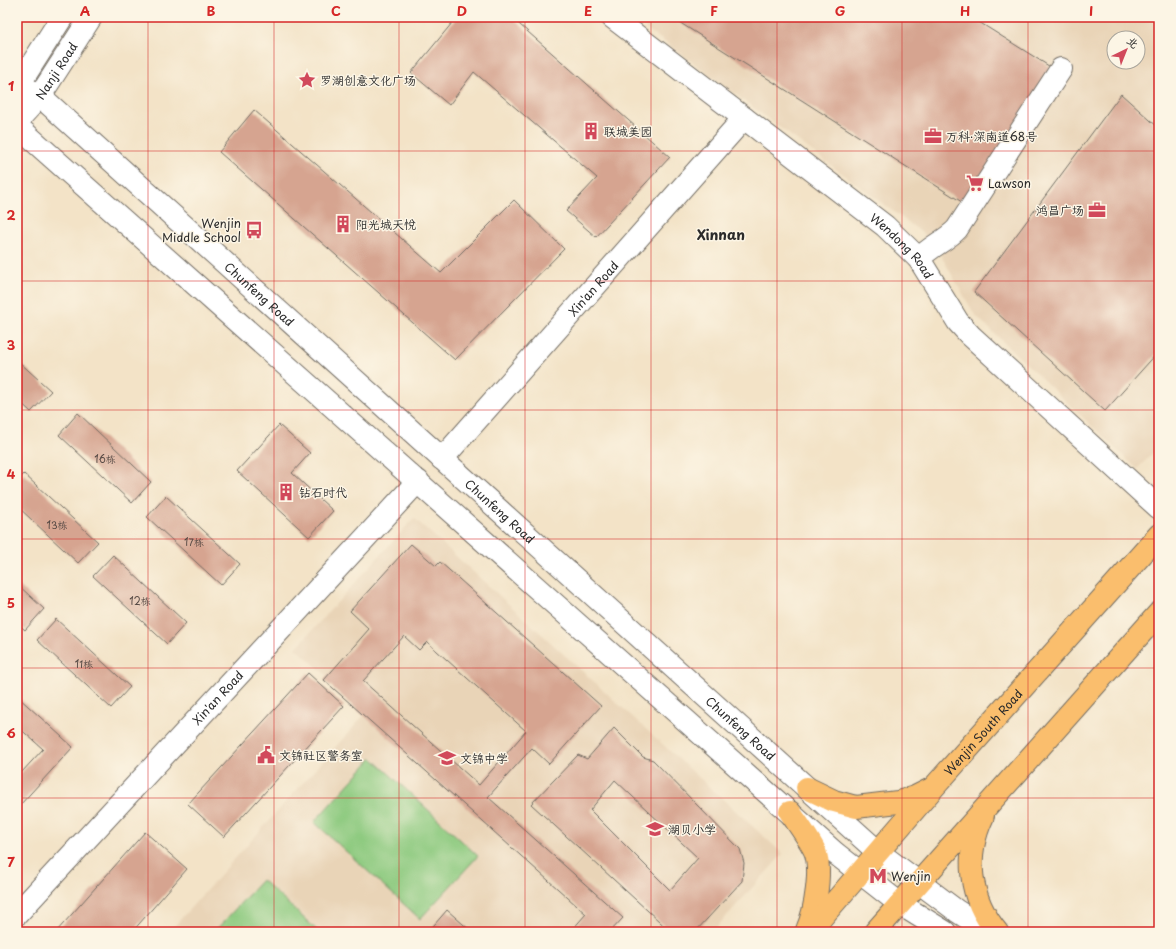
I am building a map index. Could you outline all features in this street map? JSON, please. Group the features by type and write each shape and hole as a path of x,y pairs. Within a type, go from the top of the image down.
{"highway":[{"name":"Wenjin South Road","path":"809,932 934,787 1159,535"},
{"path":"875,932 990,801 1159,613"},
{"path":"807,788 834,801 856,807 898,802 915,797 934,787"},
{"path":"990,801 977,828 972,850 970,875 976,898 989,922 997,932"},
{"path":"790,812 815,850 817,892 812,917 806,932"}],"street":[{"name":"Nanji Road","path":"18,90 62,17"},
{"name":"Nanji Road","path":"17,121 40,96 91,17"},
{"name":"Wendong Road","path":"612,17 867,211 919,259 940,290 958,322 970,335 1159,508"},
{"path":"919,259 926,251 951,236 957,228 1061,69"},
{"name":"Chunfeng Road","path":"18,90 40,96 878,852 989,932"},
{"name":"Xin'an Road","path":"442,458 744,118"},
{"path":"17,126 860,873 900,904 945,932"},
{"name":"Xin'an Road","path":"17,914 418,481"}],"shaded area":[{"path":"631,17 1147,17 1159,25 1159,447 1137,469 975,315 932,240"},
{"name":"文锦中学","path":"414,518 783,854 712,932 169,932 367,712 296,648"}],"green space":[{"path":"372,758 478,856 420,919 314,822"},
{"path":"262,880 319,932 214,932"}],"building":[{"name":"联城美园","path":"457,17 511,17 670,157 596,237 566,211 597,178 474,72 449,105 411,73"},
{"name":"万科·深南道68号","path":"671,17 971,17 1052,68 965,204"},
{"name":"鸿昌广场","path":"1121,94 1159,128 1159,351 1105,411 974,292"},
{"name":"阳光城天悦","path":"254,110 441,273 514,200 564,249 455,360 219,152"},
{"path":"17,360 51,391 31,412 17,399"},
{"path":"78,413 151,482 132,503 59,435"},
{"name":"钻石时代","path":"279,425 310,453 292,473 333,511 309,537 237,471"},
{"path":"24,474 98,542 78,563 17,506 17,481"},
{"path":"166,496 240,564 221,585 147,517"},
{"path":"411,544 436,566 440,562 601,706 549,764 532,748 488,797 623,918 610,932 586,932 583,930 581,932 572,932 571,931 586,914 324,680 369,629 350,611","holes":["404,636 419,650 427,642 526,731 479,785 363,681"]},
{"path":"113,555 186,623 167,644 93,576"},
{"path":"17,584 44,609 25,630 17,623"},
{"path":"56,619 130,687 111,708 37,640"},
{"name":"文锦社区警务室","path":"308,673 344,706 224,837 188,804"},
{"path":"17,696 73,747 20,805 17,802 17,769 21,773 43,749 17,726"},
{"path":"614,728 643,757 653,760 740,849 744,863 742,881 696,931 685,929 683,932 671,932 531,804 578,755 587,759","holes":["615,780 698,858 670,890 590,810"]},
{"path":"145,832 187,869 132,932 56,932"},
{"path":"447,910 472,932 428,932"}],"place":[{"name":"罗湖创意文化广场","path":"307,80"},
{"name":"联城美园","path":"591,131"},
{"name":"万科·深南道68号","path":"933,136"},
{"name":"Lawson","path":"975,183"},
{"name":"鸿昌广场","path":"1097,210"},
{"name":"阳光城天悦","path":"343,224"},
{"name":"Wenjin Middle School","path":"254,230"},
{"name":"钻石时代","path":"286,492"},
{"name":"文锦社区警务室","path":"266,755"},
{"name":"文锦中学","path":"447,758"},
{"name":"湖贝小学","path":"655,829"},
{"name":"Wenjin","path":"878,876"}],"district":[{"name":"Xinnan","path":"721,234"}]}
